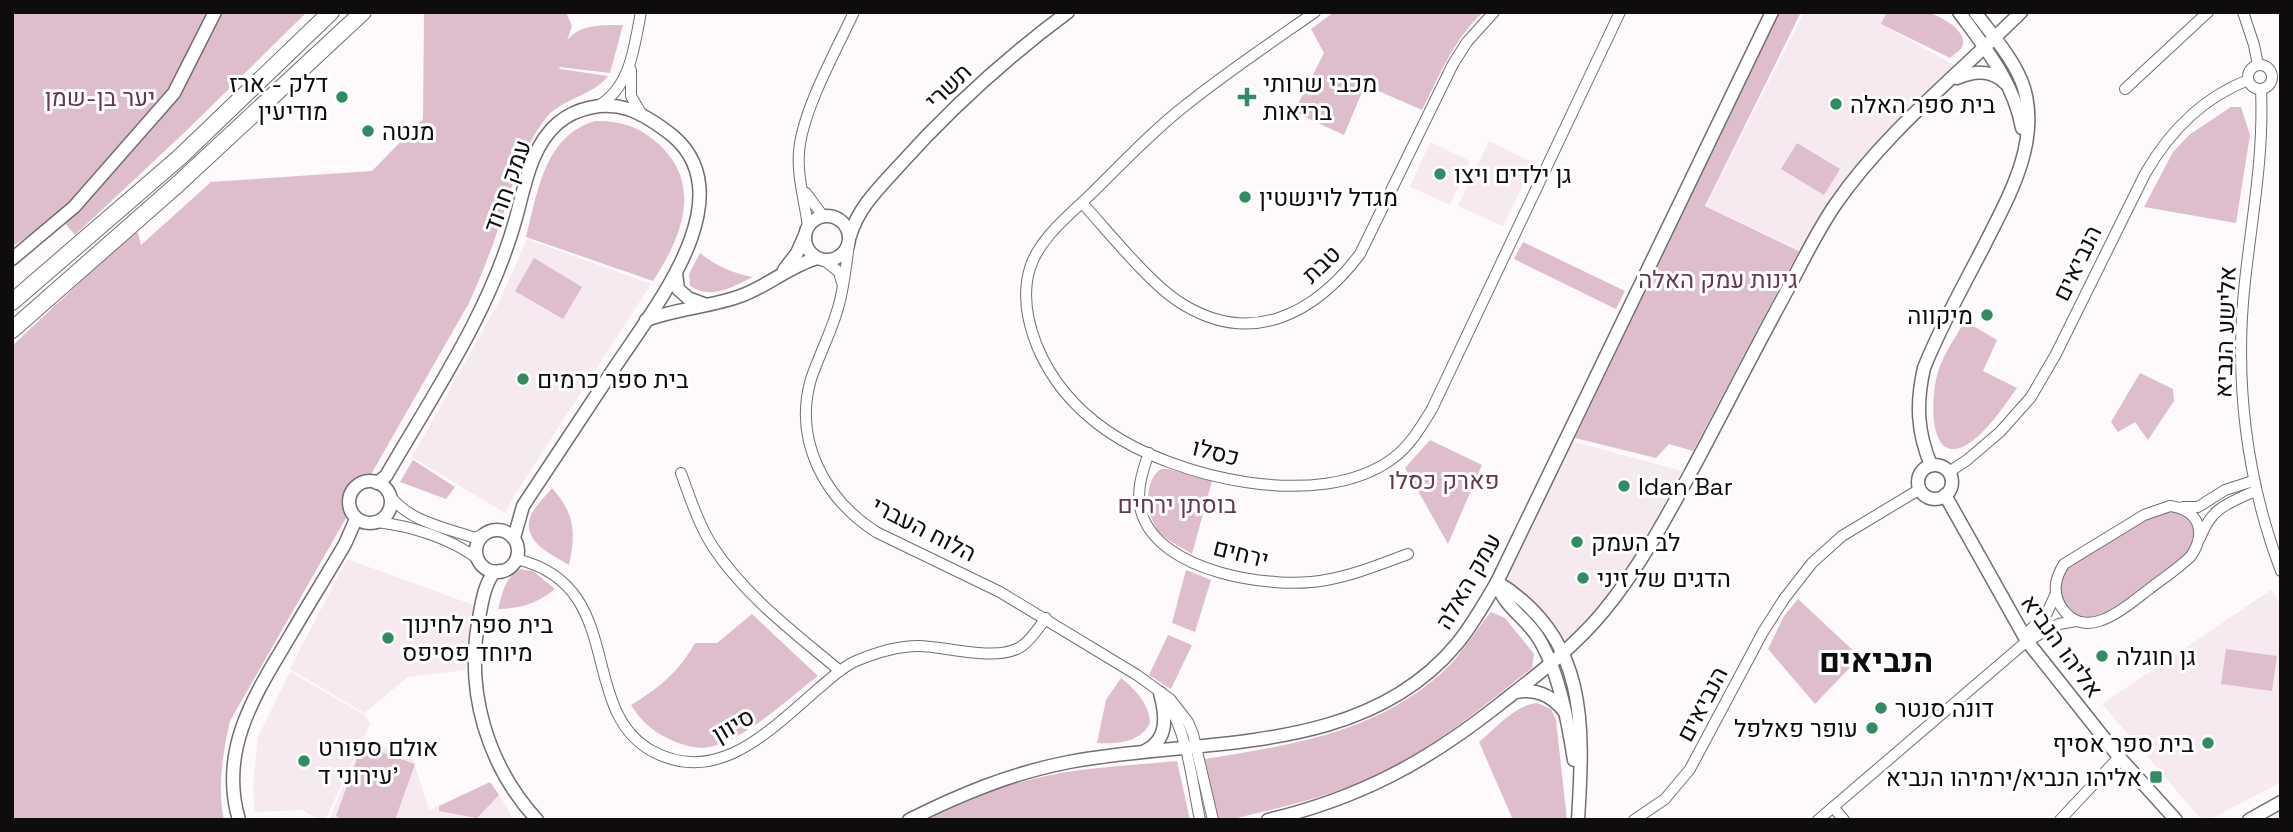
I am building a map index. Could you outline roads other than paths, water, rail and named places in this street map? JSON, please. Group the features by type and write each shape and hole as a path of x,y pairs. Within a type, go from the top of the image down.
{"highway":[{"path":"12,302 180,157 331,12"},
{"path":"12,330 178,184 363,12"}],"street":[{"path":"12,259 74,207 174,93 215,12"},
{"path":"642,12 632,59 631,96 642,116"},
{"path":"842,291 839,272 808,249 799,153 802,131 854,12"},
{"name":"תשרי","path":"849,240 854,222 867,201 918,145 991,74 1068,12"},
{"name":"כסלו","path":"1315,12 1185,105 1052,231 1030,266 1026,305 1030,329 1043,362 1062,390 1106,430 1149,453 1204,472 1279,486 1308,486 1365,474 1392,459 1409,444 1432,409 1620,12"},
{"name":"טבת","path":"1082,203 1152,278 1186,307 1226,321 1244,324 1282,319 1324,293 1344,276 1360,254 1453,64 1467,42 1494,12"},
{"name":"עמק האלה","path":"909,820 982,786 1071,761 1190,748 1335,723 1385,702 1425,675 1449,653 1470,627 1497,582 1772,12"},
{"path":"1959,12 2009,87 2019,111 2023,157"},
{"path":"1931,465 1918,425 1918,391 1924,368 2013,188 2023,157 2028,121 2028,103 2023,85 2007,56 1975,12"},
{"path":"1268,820 1317,807 1391,778 1452,740 1516,692 1564,653 1604,611 1646,551 1677,498 1809,249 1837,203 1889,141 2021,12"},
{"path":"2125,89 2207,12"},
{"path":"2243,12 2258,65"},
{"path":"2007,27 2004,39 2007,56"},
{"path":"597,107 617,91 632,59"},
{"path":"2258,65 2276,73 2268,86 2261,89 2251,86 2248,80 2249,72 2258,65"},
{"path":"1948,83 1969,74 1987,73 1999,77 2009,87"},
{"name":"הנביאים","path":"1949,472 2000,432 2032,397 2160,147 2197,109 2224,91 2248,80"},
{"name":"אלישע הנביא","path":"2261,89 2259,172 2242,316 2244,413 2254,486 2281,571"},
{"name":"עמק חרוד","path":"377,482 386,476 487,300 512,232 536,152 558,123 577,111 597,107 627,109 659,125 679,142 695,170 699,188 696,224 676,273 523,506 514,538"},
{"path":"646,320 670,311 747,294 804,262 839,257 849,240 844,223 827,216 808,198 801,183"},
{"name":"תשרי","path":"827,216 854,209 867,201"},
{"path":"779,276 797,253 806,230 813,221 827,216"},
{"name":"הלוח העברי","path":"849,240 842,291 807,397 808,439 814,461 825,483 858,520 876,532 950,567 1046,618 1150,684 1180,709 1188,722 1200,820"},
{"path":"676,273 678,289 688,298 705,304"},
{"name":"ירחים","path":"1149,453 1139,485 1142,514 1150,529 1167,546 1186,559 1208,568 1252,581 1299,583 1325,581 1359,572 1408,554"},
{"path":"1931,465 1941,466 1949,472 1952,481 1945,495 1931,498 1920,489 1920,475 1931,465"},
{"path":"681,473 701,525 727,567 763,605 840,671"},
{"path":"501,571 487,569 463,549 409,528 356,519 349,505 351,492 362,483 377,482 397,505 413,515 475,538 496,529 504,530 514,538 518,552 516,559 508,569 501,571 494,572 483,595 476,632 476,692 481,717 499,765 512,788 537,820"},
{"path":"1818,820 2025,639 2047,613 2056,593 2058,573 2071,557 2161,508 2198,507 2225,490 2254,486"},
{"path":"2025,639 2066,621 2103,621 2117,613 2184,562 2212,515 2254,486"},
{"name":"הנביאים","path":"1634,820 1665,799 1690,769 1763,632 1805,572 1842,536 1920,489"},
{"path":"377,522 388,513 391,501 389,494"},
{"name":"אליהו הנביא","path":"1945,495 2025,639 2119,757 2174,820"},
{"path":"2179,507 2186,510 2196,521 2200,534 2198,542"},
{"path":"239,820 233,789 234,767 239,737 251,701 345,544 356,519"},
{"path":"478,559 476,547 483,534"},
{"name":"סיוון","path":"516,559 539,564 555,576 585,611 592,625 614,707 623,725 635,739 668,758 707,762 743,750 840,671 875,653 914,646 995,653 1010,651 1022,646 1046,618"},
{"path":"1497,582 1529,606 1542,621 1564,653 1571,670 1579,718 1581,761 1577,820"},
{"path":"1497,582 1506,604 1531,627 1540,640 1550,665 1566,713 1575,766 1577,820"},
{"path":"2056,593 2063,609 2082,622"},
{"name":"הלוח העברי","path":"1150,684 1160,693 1190,748 1213,820"},
{"path":"1516,692 1527,690 1542,693 1555,700 1566,713"},
{"path":"1139,753 1152,748 1161,737 1164,716 1160,693"},
{"path":"2060,820 2119,757"},
{"path":"2249,820 2281,802"},
{"path":"1833,807 1844,820"}],"place":[{"name":"דלק - ארז מודיעין","path":"342,97"},
{"name":"מכבי שרותי בריאות","path":"1247,97"},
{"name":"בית ספר האלה","path":"1836,104"},
{"name":"מנטה","path":"368,131"},
{"name":"גן ילדים ויצו","path":"1440,174"},
{"name":"מגדל לוינשטין","path":"1245,197"},
{"name":"מיקווה","path":"1987,315"},
{"name":"בית ספר כרמים","path":"523,379"},
{"name":"Idan Bar","path":"1624,486"},
{"name":"לב העמק","path":"1577,542"},
{"name":"הדגים של זיני","path":"1583,578"},
{"name":"בית ספר לחינוך מיוחד פסיפס","path":"388,638"},
{"name":"גן חוגלה","path":"2102,656"},
{"name":"דונה סנטר","path":"1881,708"},
{"name":"עופר פאלפל","path":"1872,728"},
{"name":"בית ספר אסיף","path":"2208,743"},
{"name":"אולם ספורט עירוני ד'","path":"304,761"},
{"name":"אליהו הנביא/ירמיהו הנביא","path":"2156,777"}],"district":[{"name":"הנביאים","path":"1876,661"}],"park label":[{"name":"יער בן-שמן","path":"100,97"},
{"name":"גינות עמק האלה","path":"1718,279"},
{"name":"פארק כסלו","path":"1444,480"},
{"name":"בוסתן ירחים","path":"1177,504"}]}
